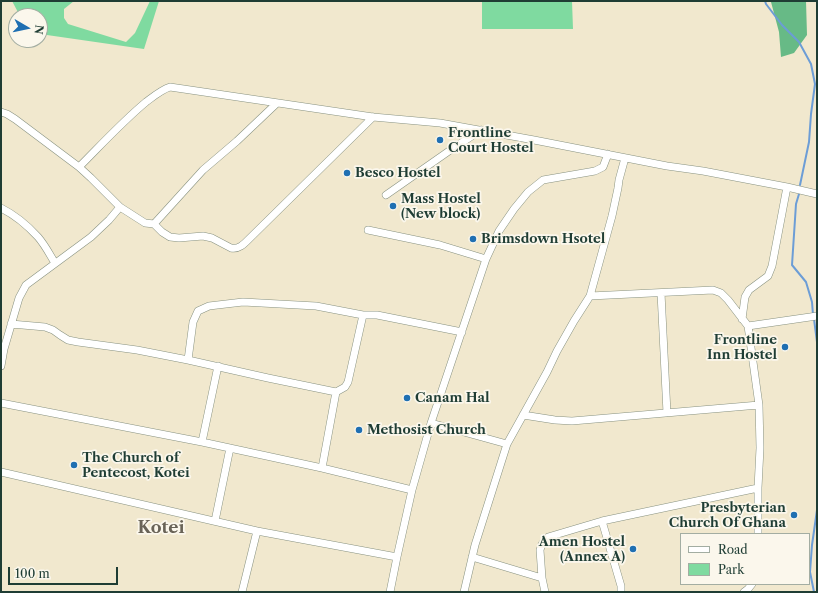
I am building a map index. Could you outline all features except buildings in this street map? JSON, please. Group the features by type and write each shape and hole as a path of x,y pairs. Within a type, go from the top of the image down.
{"street":[{"path":"79,167 139,108 157,94 170,87 373,118 440,123 667,166 703,171 817,194"},
{"path":"154,224 203,170 237,141 276,104"},
{"path":"1,112 15,119 79,167 120,207 145,223 154,224 162,232 170,236 179,238 203,236 212,238 234,249 238,248 266,223 373,118"},
{"path":"386,195 481,130"},
{"path":"390,592 412,490 431,423 486,260 499,231 528,192 543,180 595,171 603,167 608,154"},
{"path":"464,592 475,545 507,444 547,372 557,350 590,296 612,216 625,158"},
{"path":"742,319 745,297 749,290 768,276 772,266 787,187"},
{"path":"1,366 4,349 19,298 26,285 91,237 120,207"},
{"path":"1,208 26,225 39,238 55,264"},
{"path":"368,230 440,245 486,260"},
{"path":"590,296 713,290 724,296 748,326 759,405 760,448 758,533"},
{"path":"661,293 667,413"},
{"path":"188,360 193,322 198,311 209,306 243,302 316,306 363,315 376,315 462,332"},
{"path":"11,324 45,327 53,330 68,340 137,350 336,392 345,387 348,382 363,315"},
{"path":"748,326 817,316"},
{"path":"202,442 218,366"},
{"path":"322,468 336,392"},
{"path":"1,403 202,442 322,468 412,490"},
{"path":"523,415 572,421 759,405"},
{"path":"431,423 507,444"},
{"path":"215,521 230,448"},
{"path":"1,472 257,531 397,557"},
{"path":"545,592 542,578 540,550 542,544 548,537 602,521 758,488"},
{"path":"602,521 621,589 628,592"},
{"path":"242,592 257,531"},
{"path":"472,557 542,578"},
{"path":"744,592 751,585"}],"green space":[{"path":"12,1 74,1 64,9 64,18 68,24 126,42 135,33 150,1 159,1 144,49 48,35 48,8 16,8"},
{"path":"482,1 572,1 573,29 482,29"},
{"path":"768,1 806,1 807,35 794,53 781,57 779,32 771,2"}],"waterway":[{"path":"765,1 782,25 799,42 811,64 815,84 809,142 800,185"},
{"path":"799,194 796,204 792,265 806,282 812,302 813,315"},
{"path":"814,319 817,342"},
{"path":"814,592 810,572 817,510"}],"place":[{"name":"Frontline Court Hostel","path":"440,140"},
{"name":"Besco Hostel","path":"347,173"},
{"name":"Mass Hostel (New block)","path":"393,206"},
{"name":"Brimsdown Hsotel","path":"473,239"},
{"name":"Frontline Inn Hostel","path":"785,347"},
{"name":"Canam Hal","path":"407,398"},
{"name":"Methosist Church","path":"359,430"},
{"name":"The Church of Pentecost, Kotei","path":"74,465"},
{"name":"Presbyterian Church Of Ghana","path":"794,515"},
{"name":"Amen Hostel (Annex A)","path":"633,549"}],"district":[{"name":"Kotei","path":"161,528"}]}
